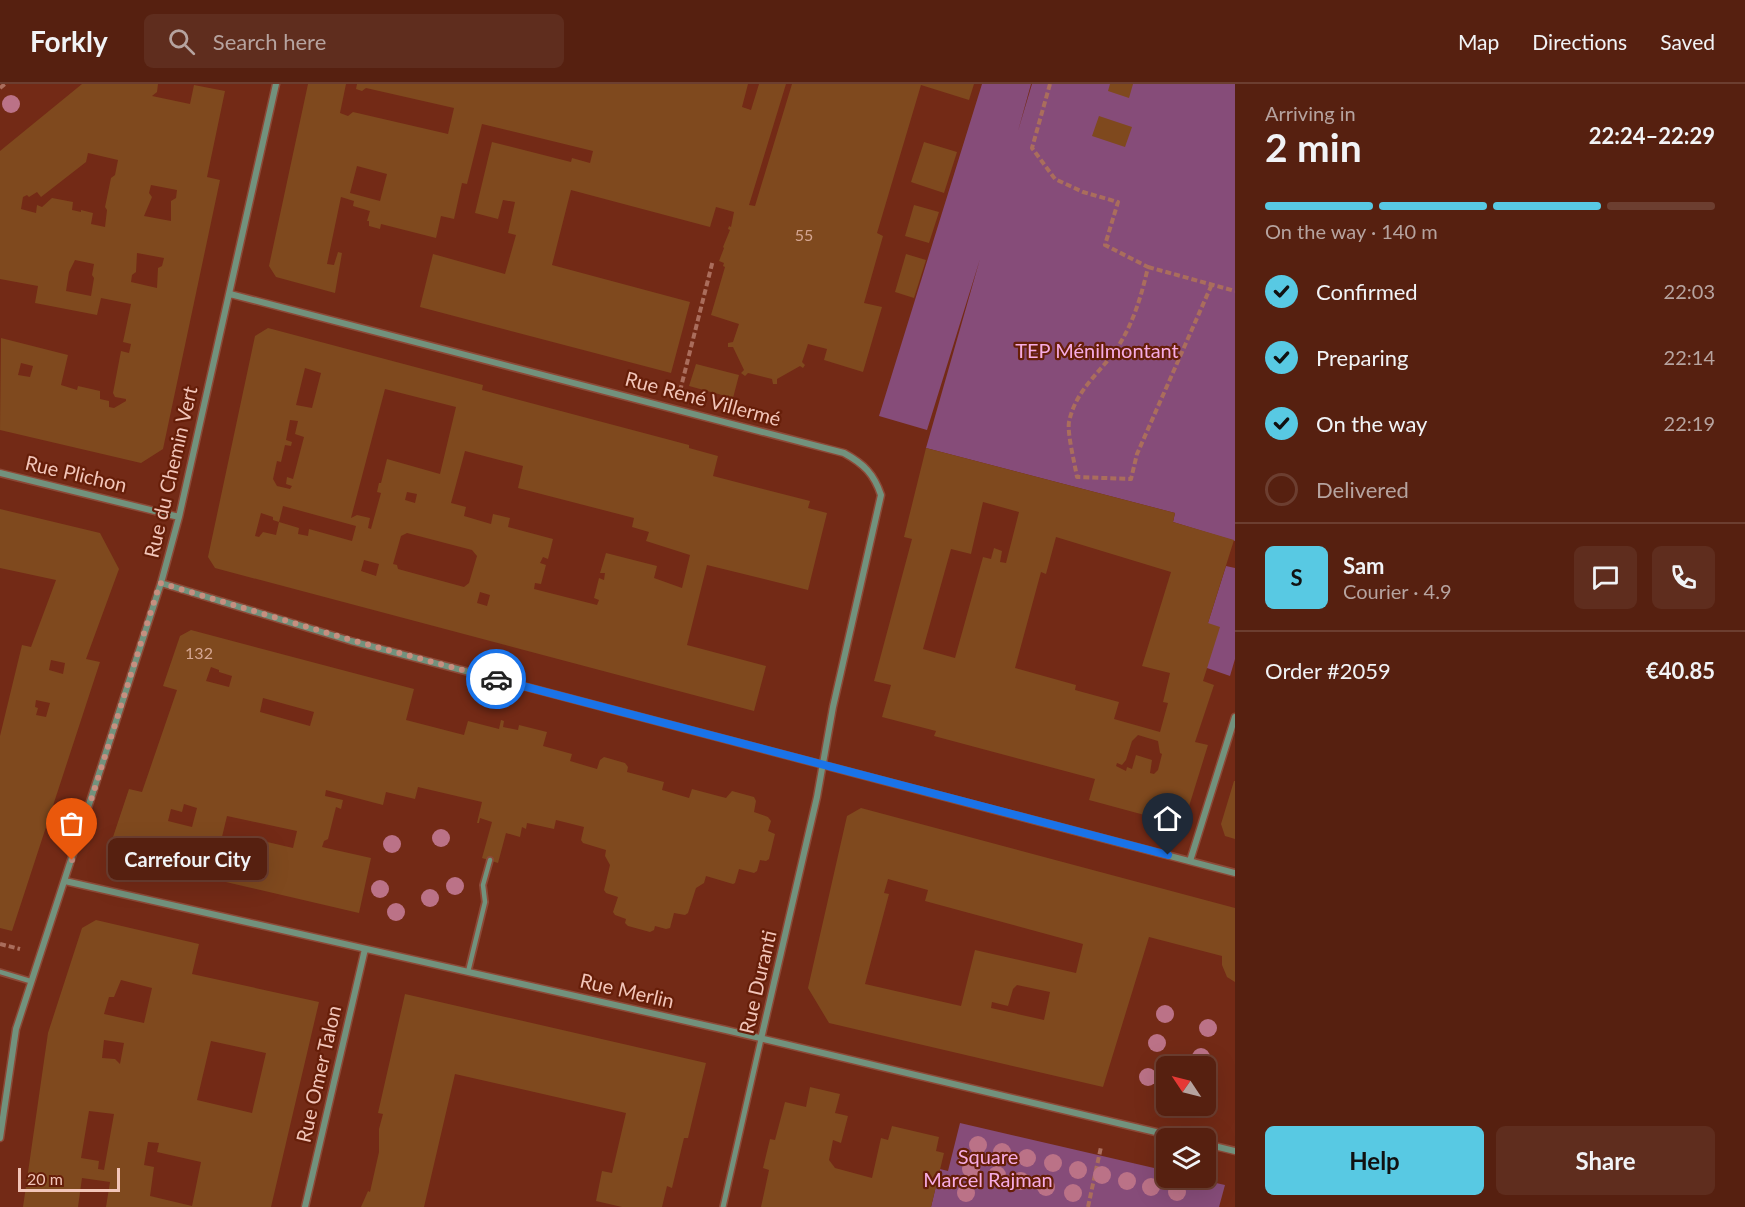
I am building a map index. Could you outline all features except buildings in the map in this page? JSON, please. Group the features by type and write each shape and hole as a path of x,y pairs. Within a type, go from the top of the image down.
{"street":[{"name":"Rue du Chemin Vert","path":"0,1138 16,1029 160,583 178,516 276,84"},
{"name":"Rue René Villermé","path":"230,294 844,453 859,461 873,476 881,495 833,707 823,764"},
{"name":"Rue Plichon","path":"0,473 178,516"},
{"path":"160,583 351,640 1235,873"},
{"path":"1190,861 1235,717"},
{"name":"Rue Duranti","path":"723,1207 815,809 823,764"},
{"name":"Rue Merlin","path":"65,881 761,1039 1156,1132"},
{"name":"Rue Omer Talon","path":"305,1207 365,949"},
{"path":"1216,1146 1235,1151"}],"lane":[{"path":"468,972 485,902 483,885 490,860"},
{"path":"0,972 30,981"}],"path":[{"path":"0,88 5,84"},
{"path":"1050,84 1032,148 1055,179 1083,192 1118,202 1105,245 1148,267 1235,291"},
{"path":"685,373 713,260"},
{"path":"1148,267 1141,296 1128,329 1118,348 1083,387 1068,424 1077,477 1131,479 1137,454 1212,284"},
{"path":"1088,1207 1101,1148"}],"green space":[{"name":"TEP Ménilmontant","path":"982,84 1031,84 1018,131 1032,84 1235,84 1235,541 1173,522 1175,513 926,448 980,259 927,430 879,416"},
{"path":"1226,566 1235,568 1235,659 1230,676 1207,668 1208,623"},
{"name":"Square Marcel Rajman","path":"960,1123 1156,1168 1156,1188 1216,1188 1216,1183 1225,1185 1219,1207 931,1207 940,1169 948,1171"}],"way so far":[{"path":"72,860 160,583 351,640 496,679"}],"place":[{"name":"Carrefour City","path":"72,860"}],"route":[{"path":"496,679 1168,855"}]}
